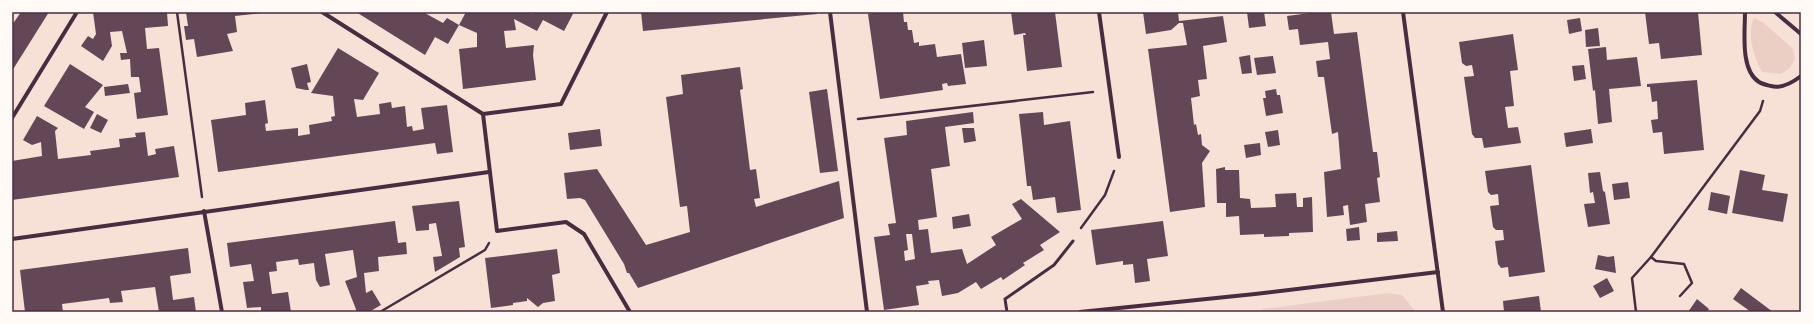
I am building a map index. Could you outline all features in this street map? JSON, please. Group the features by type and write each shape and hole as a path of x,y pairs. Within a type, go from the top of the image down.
{"street":[{"path":"12,118 77,12"},
{"path":"322,12 483,114 561,104 607,12"},
{"path":"830,12 867,312"},
{"path":"1099,12 1119,157"},
{"path":"1402,12 1443,312"},
{"path":"1745,12 1745,48 1748,70 1759,82 1777,88 1794,82 1801,76"},
{"path":"1775,12 1801,34"},
{"path":"483,114 497,231 566,222 584,234 630,312"},
{"path":"12,239 489,172"},
{"path":"204,211 222,312"},
{"path":"1080,312 1255,294 1438,272"}],"lane":[{"path":"1007,312 1005,299 1054,265 1072,241"}],"path":[{"path":"177,12 204,211"},
{"path":"1636,312 1632,278 1651,257 1760,111 1768,85"},
{"path":"844,120 1109,90"},
{"path":"1072,241 1105,195 1119,157"},
{"path":"380,312 485,250 497,231"},
{"path":"1651,257 1656,261 1684,264 1692,283 1680,296"}],"shaded area":[{"path":"1754,18 1764,23 1793,49 1795,59 1790,68 1781,74 1762,72 1759,66 1754,53 1751,38"},
{"path":"1389,293 1402,295 1416,312 1268,312 1261,309"}],"building":[{"path":"21,12 49,12 12,71 12,25"},
{"path":"93,12 167,12 168,26 145,28 147,49 159,48 168,115 137,119 134,93 141,92 139,77 131,77 130,59 121,60 120,53 127,53 122,31 110,32 112,46 103,61 81,46 88,36 93,39 96,34"},
{"path":"186,12 262,13 235,16 237,32 227,34 233,51 197,57 194,39 186,40 184,26 188,26"},
{"path":"356,12 423,12 443,23 447,18 459,25 448,44 435,37 425,55"},
{"path":"466,12 529,12 533,14 534,12 574,12 564,31 543,20 537,31 514,19 516,30 504,31 506,48 534,45 533,55 536,80 463,89 459,49 477,47 477,33 459,25"},
{"path":"641,12 817,12 817,14 643,31"},
{"path":"878,12 903,12 904,22 907,22 908,30 912,30 914,43 919,42 919,46 935,44 937,57 961,54 966,84 948,86 947,83 942,84 943,90 880,99 868,14"},
{"path":"1011,12 1055,12 1062,67 1027,71 1023,35 1026,35 1025,33 1014,35"},
{"path":"1143,12 1178,12 1179,21 1223,16 1227,42 1203,46 1207,79 1198,80 1200,96 1191,98 1194,125 1196,124 1198,135 1201,134 1202,145 1210,151 1202,163 1205,207 1170,212 1148,49 1187,45 1183,23 1179,23 1171,30 1146,34"},
{"path":"1247,12 1264,12 1266,26 1249,28"},
{"path":"1331,12 1334,34 1357,32 1373,152 1377,152 1380,177 1377,178 1380,202 1365,204 1367,222 1350,225 1348,205 1343,206 1344,215 1327,217 1324,172 1341,169 1338,132 1332,134 1324,77 1318,77 1316,61 1330,59 1328,42 1300,45 1298,29 1289,30 1287,16"},
{"path":"1645,12 1698,12 1702,55 1661,59 1659,43 1649,44"},
{"path":"1580,18 1582,31 1569,34 1567,20"},
{"path":"1598,28 1600,46 1586,47 1585,30"},
{"path":"1513,34 1518,70 1510,71 1514,106 1505,107 1508,128 1518,127 1521,143 1484,148 1482,138 1475,138 1472,134 1464,77 1474,76 1472,65 1466,66 1462,63 1459,42"},
{"path":"984,40 987,66 965,68 962,43"},
{"path":"1606,47 1607,60 1637,57 1641,86 1609,89 1612,122 1598,124 1595,90 1593,91 1588,49"},
{"path":"338,48 379,73 363,100 354,99 357,117 380,114 379,104 391,102 392,108 405,106 407,127 412,126 413,131 424,129 421,108 447,105 453,152 437,154 435,143 218,172 211,120 246,115 245,103 265,100 268,123 265,124 266,131 298,128 298,136 310,134 309,125 332,121 331,117 335,116 333,96 311,93"},
{"path":"1250,55 1252,73 1242,74 1239,57"},
{"path":"1273,56 1276,73 1257,75 1254,58"},
{"path":"70,64 103,85 85,107 94,112 84,129 44,106"},
{"path":"307,64 311,82 307,83 309,90 296,88 291,68"},
{"path":"1584,65 1586,79 1574,81 1572,66"},
{"path":"740,67 743,89 740,90 750,170 756,169 760,198 754,199 756,207 839,181 844,218 638,288 629,273 627,273 624,264 585,200 580,198 567,199 564,173 597,169 646,245 690,232 687,206 680,207 666,97 683,94 681,75"},
{"path":"1697,80 1704,150 1664,154 1662,132 1653,133 1651,120 1658,119 1657,101 1652,102 1650,87 1647,87 1647,84"},
{"path":"128,84 130,93 105,96 104,87"},
{"path":"827,89 838,171 820,173 809,92"},
{"path":"1276,89 1277,95 1280,95 1283,113 1266,116 1263,98 1266,98 1265,91"},
{"path":"973,112 974,123 945,127 950,166 931,169 937,217 918,220 919,230 928,229 931,253 962,249 967,264 996,245 991,237 1022,219 1012,204 1021,199 1060,232 1040,245 1044,250 1023,263 1025,265 1003,280 1001,277 981,289 976,282 958,293 942,296 939,280 928,281 929,284 916,286 919,305 884,310 874,237 890,235 888,224 896,223 884,138 907,135 906,121","holes":["906,234 912,234 915,259 905,261 904,251 908,250"]},
{"path":"1043,112 1044,125 1070,121 1081,210 1057,213 1055,197 1033,200 1031,186 1027,186 1019,114"},
{"path":"97,114 108,120 101,133 90,128"},
{"path":"37,116 58,128 55,131 58,159 91,155 90,151 120,147 119,139 136,137 135,133 145,132 148,156 156,154 155,149 174,146 179,177 12,200 12,161 42,156 41,142 32,145 23,140"},
{"path":"962,128 974,128 976,141 964,143"},
{"path":"600,129 602,146 570,150 568,133"},
{"path":"1591,129 1593,143 1566,147 1564,133"},
{"path":"1278,130 1280,145 1268,147 1265,132"},
{"path":"1260,143 1261,155 1246,158 1244,145"},
{"path":"1531,165 1545,272 1509,277 1508,267 1501,268 1498,264 1495,241 1504,240 1503,230 1496,230 1493,227 1490,206 1499,205 1498,194 1491,195 1488,192 1485,171"},
{"path":"1225,167 1225,170 1239,170 1240,198 1250,199 1251,208 1276,207 1275,194 1296,193 1297,207 1303,207 1303,198 1312,197 1313,232 1289,233 1289,236 1264,237 1264,234 1240,235 1239,216 1226,217 1226,203 1217,203 1216,169"},
{"path":"1740,170 1765,175 1762,190 1788,194 1783,222 1732,213"},
{"path":"1600,172 1610,224 1588,227 1584,204 1595,203 1593,192 1590,193 1588,173"},
{"path":"1628,182 1630,198 1614,200 1612,184"},
{"path":"1711,192 1730,196 1727,214 1708,210"},
{"path":"459,201 465,247 459,248 460,257 435,272 433,257 442,256 436,223 429,224 429,230 416,231 412,206"},
{"path":"969,214 971,226 953,229 952,217"},
{"path":"395,221 398,243 406,242 407,254 378,257 379,271 364,273 366,293 372,290 381,305 369,312 357,312 345,281 357,277 353,250 325,254 330,285 320,287 316,280 314,263 299,265 298,259 276,262 277,271 269,272 272,294 288,292 291,312 261,312 261,307 247,308 243,282 254,281 251,264 230,267 227,243"},
{"path":"1163,221 1168,256 1147,259 1150,281 1135,283 1133,264 1123,265 1123,261 1096,265 1091,230"},
{"path":"1359,227 1360,240 1347,241 1346,229"},
{"path":"1397,231 1398,241 1377,242 1377,233"},
{"path":"188,248 191,273 170,276 173,300 194,297 196,312 159,312 155,287 121,291 123,302 110,303 109,298 62,304 63,312 25,312 20,270"},
{"path":"557,249 560,273 552,275 555,301 543,303 538,307 527,298 527,301 513,303 513,305 491,308 485,258"},
{"path":"1598,255 1608,257 1614,256 1616,273 1595,269"},
{"path":"1607,278 1614,291 1600,298 1593,286"},
{"path":"1741,288 1773,312 1751,312 1733,299"},
{"path":"1539,296 1541,312 1504,312 1503,301"},
{"path":"1697,299 1709,309 1707,312 1688,312"}]}
